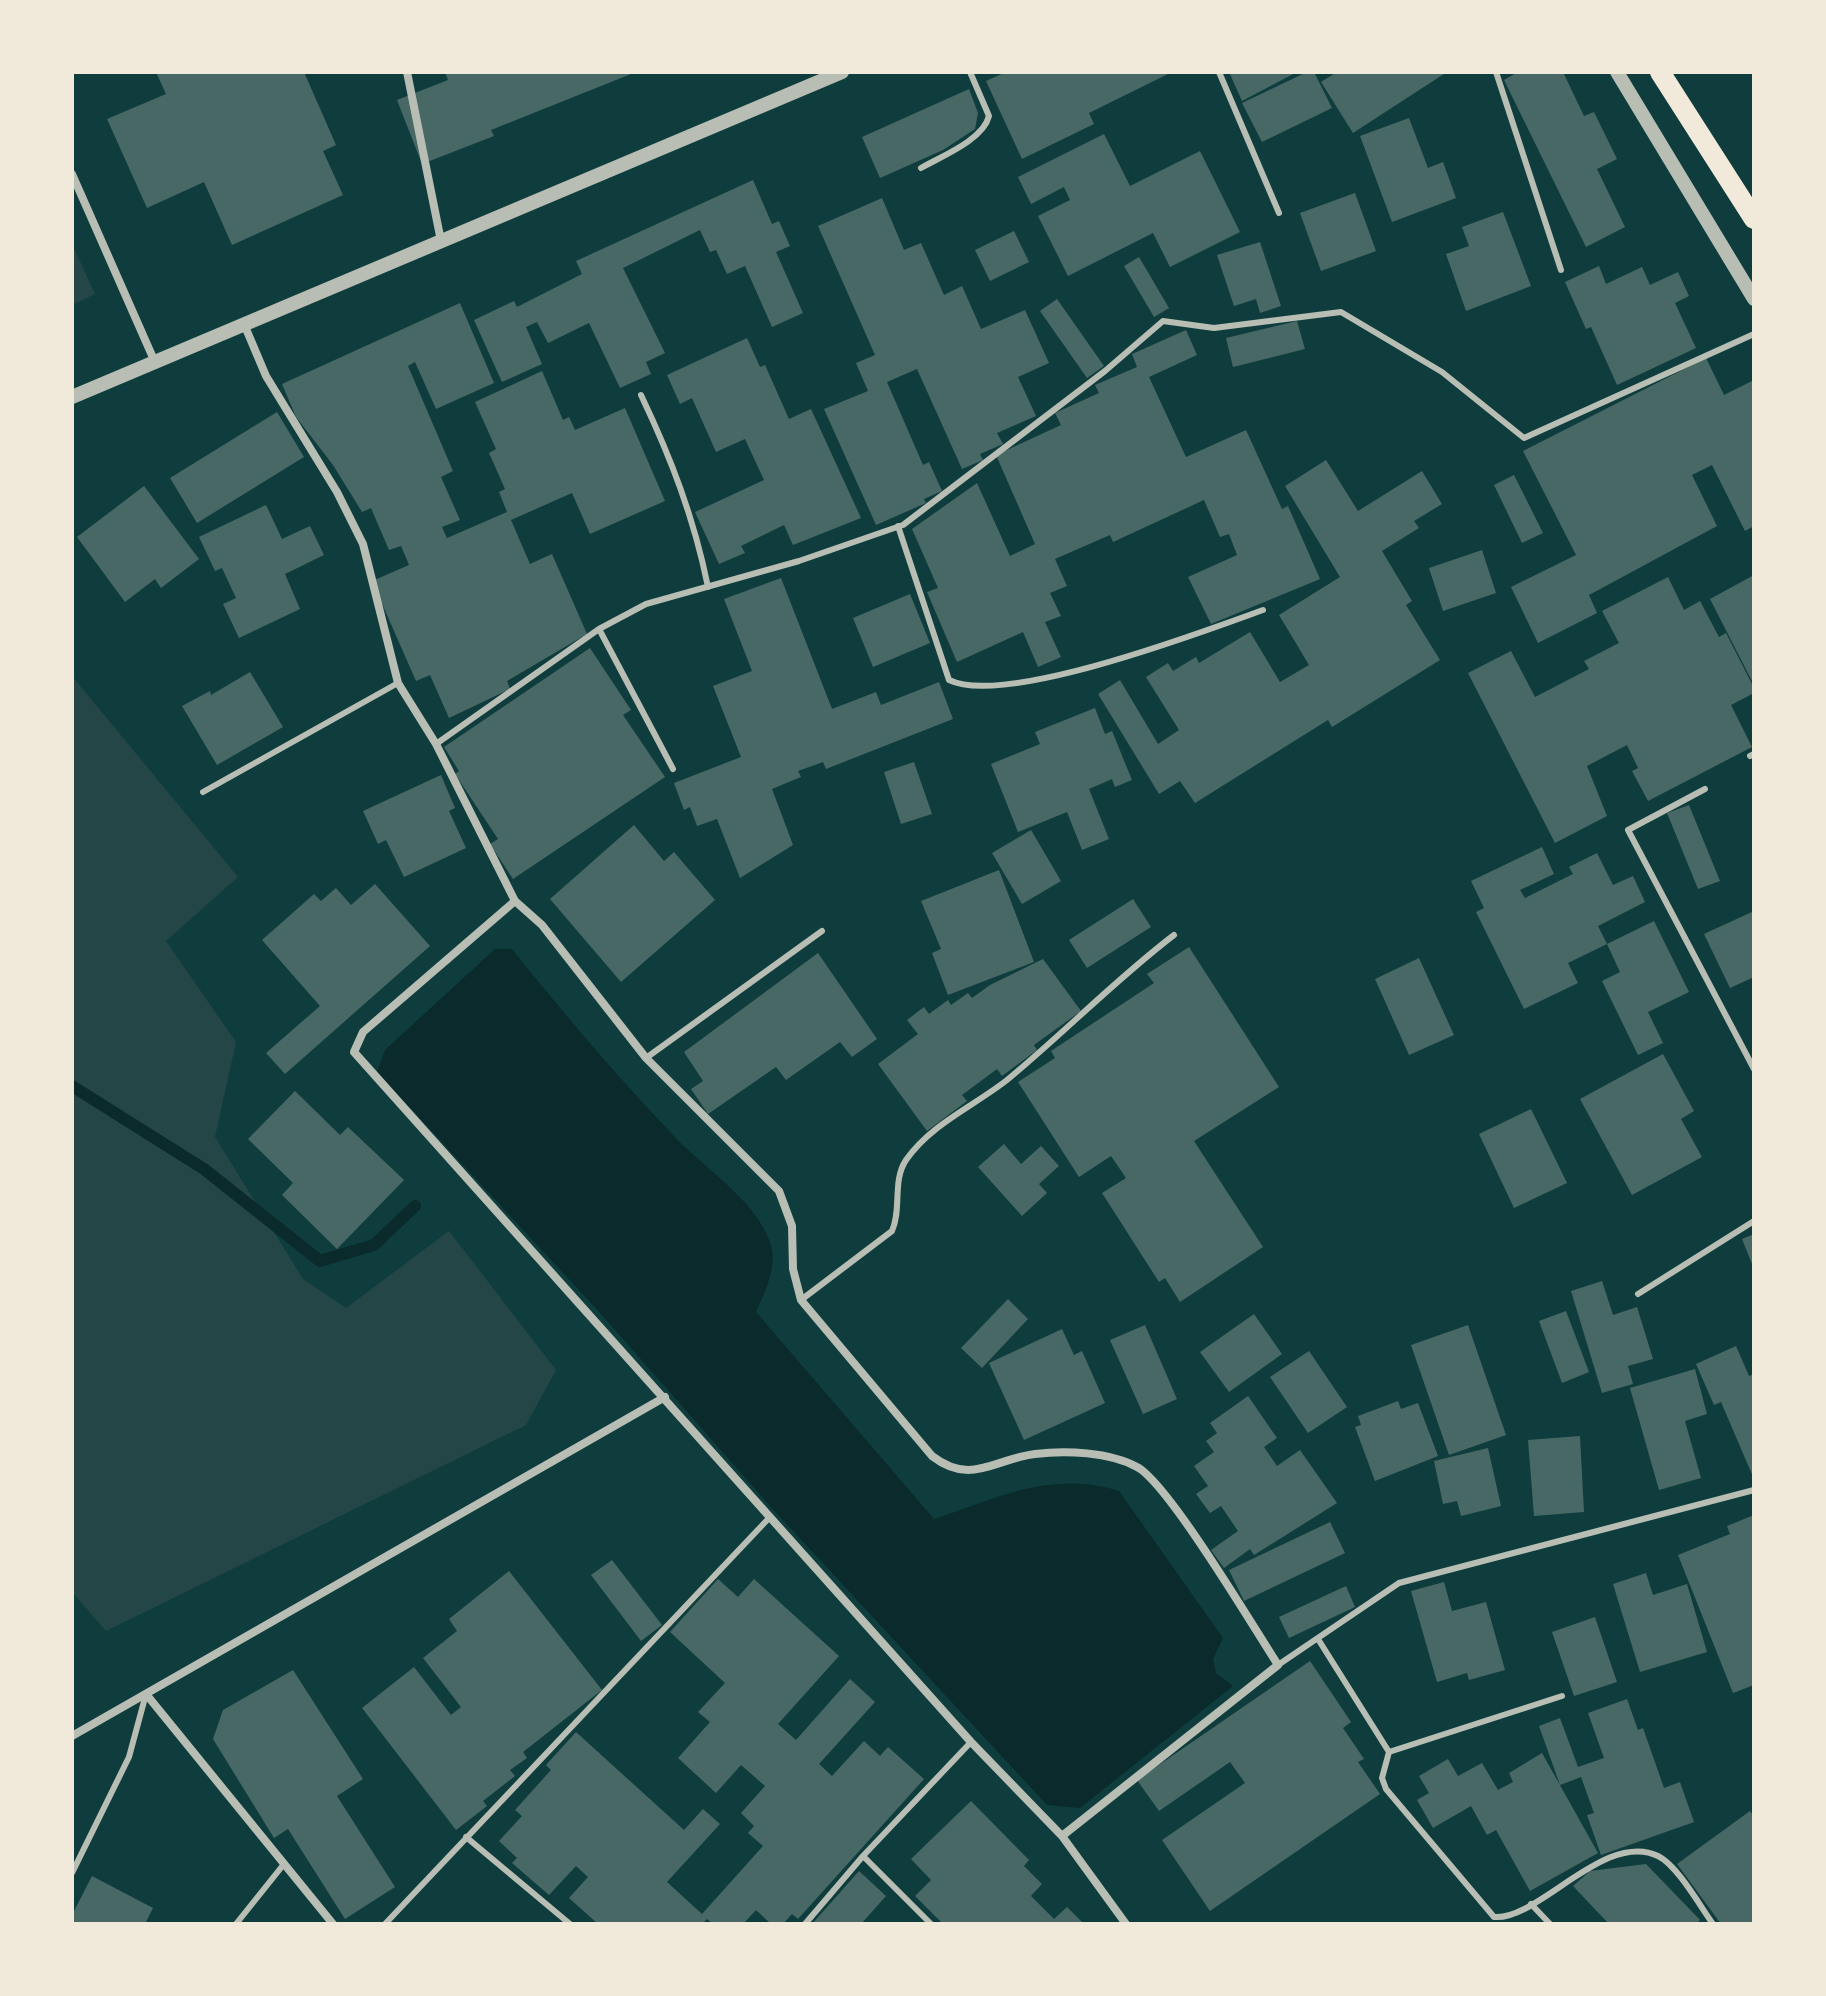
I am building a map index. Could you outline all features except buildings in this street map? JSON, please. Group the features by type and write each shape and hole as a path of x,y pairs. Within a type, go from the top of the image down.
{"main road":[{"path":"1660,72 1754,219"}],"street":[{"path":"407,72 441,241"},
{"path":"72,397 842,72"},
{"path":"1617,72 1754,299"},
{"path":"72,174 154,360"},
{"path":"244,324 266,376 337,492 363,544 398,683 436,744 515,901 542,925 646,1058 779,1191 792,1226 793,1269 801,1300 932,1456 948,1468 970,1471 1035,1454 1096,1455 1139,1467 1168,1498 1278,1665 1062,1836"},
{"path":"515,901 363,1032 354,1052 971,1742 1062,1836 1126,1924"},
{"path":"72,1736 665,1397"},
{"path":"146,1694 333,1924"}],"lane":[{"path":"921,168 979,133 987,123 989,116 970,72"},
{"path":"1219,72 1279,213"},
{"path":"1496,72 1561,270"},
{"path":"436,744 599,629 646,604 799,561 898,526 924,510 1105,371 1163,321 1214,328 1341,312 1442,372 1524,438 1754,334"},
{"path":"641,395 674,463 695,527 708,587"},
{"path":"898,526 949,680 963,686 994,687 1143,654 1263,610"},
{"path":"599,629 673,769"},
{"path":"203,792 398,683"},
{"path":"1705,789 1628,830 1754,1069"},
{"path":"646,1058 822,931"},
{"path":"801,1300 892,1231 898,1218 898,1182 905,1161 917,1149 955,1114 1004,1082 1122,974 1174,935"},
{"path":"1638,1294 1754,1221"},
{"path":"1278,1665 1399,1583 1754,1490"},
{"path":"385,1924 770,1517"},
{"path":"1318,1639 1389,1752 1382,1778 1386,1789 1494,1917 1505,1918 1585,1869 1606,1860 1645,1853 1668,1863 1713,1924"},
{"path":"72,1873 129,1757 146,1694"},
{"path":"1389,1752 1562,1696"},
{"path":"805,1924 863,1856 971,1742"},
{"path":"466,1837 570,1924"},
{"path":"863,1856 931,1924"},
{"path":"236,1924 284,1864"},
{"path":"1531,1904 1550,1924"}],"shaded area":[{"path":"72,244 95,294 72,305"},
{"path":"72,676 238,877 166,941 236,1042 215,1137 303,1279 346,1308 449,1231 556,1370 526,1425 106,1631 72,1592"},
{"path":"495,949 512,949 651,1112 752,1211 770,1242 773,1260 770,1278 756,1312 934,1519 1003,1495 1047,1485 1094,1485 1119,1491 1223,1638 1213,1659 1216,1673 1233,1686 1080,1808 1047,1805 769,1505 601,1314 377,1072 385,1050"}],"waterway":[{"path":"72,1086 204,1169 320,1261 374,1245 415,1206"}]}
